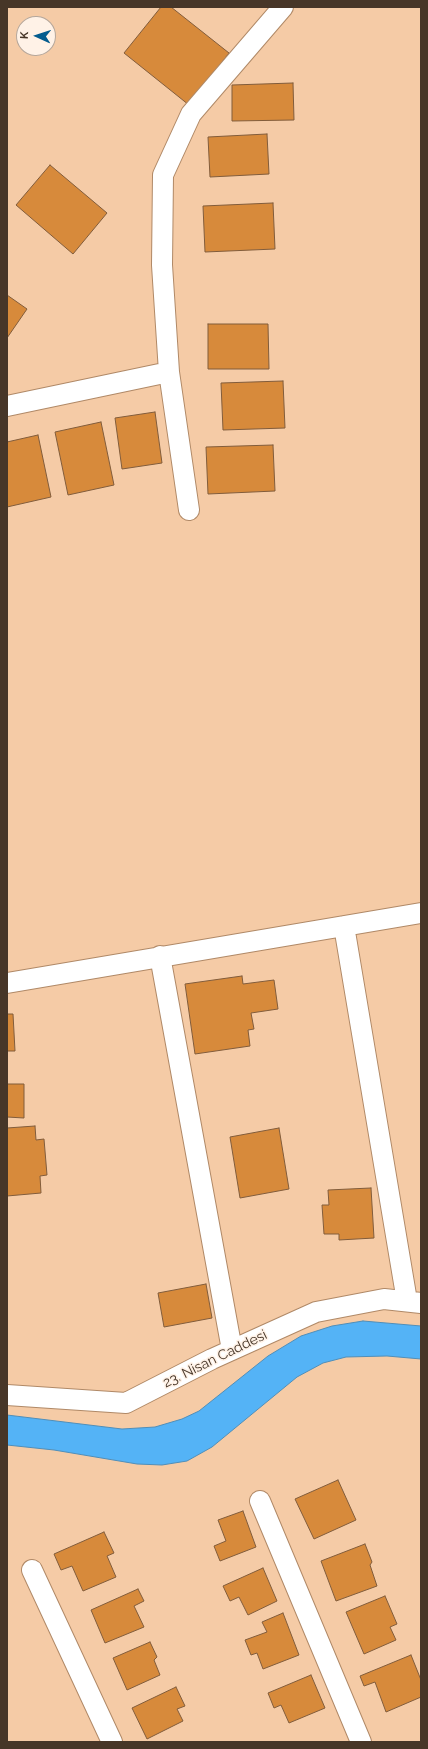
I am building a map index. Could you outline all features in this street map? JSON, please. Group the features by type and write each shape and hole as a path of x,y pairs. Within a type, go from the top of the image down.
{"street":[{"path":"189,510 169,372 162,265 163,175 191,114 283,7"},
{"path":"7,406 169,372"},
{"path":"7,983 421,913"},
{"path":"344,926 414,1302"},
{"path":"160,956 232,1350"},
{"name":"23. Nisan Caddesi","path":"7,1395 126,1403 232,1350 316,1312 384,1299 414,1302"},
{"path":"260,1502 361,1742"},
{"path":"32,1570 112,1742"}],"water":[{"path":"363,1321 421,1326 421,1359 387,1356 346,1357 323,1363 297,1377 212,1447 187,1461 162,1465 137,1464 54,1450 7,1445 7,1415 122,1429 155,1427 182,1419 199,1411 268,1356 301,1336 332,1326"}],"building":[{"path":"161,7 171,7 229,53 189,105 124,53"},
{"path":"293,83 294,120 232,121 232,85"},
{"path":"267,134 269,174 210,177 208,137"},
{"path":"50,165 107,213 73,254 16,205"},
{"path":"273,203 275,249 205,252 203,206"},
{"path":"7,295 27,309 7,338"},
{"path":"208,324 268,324 269,369 208,369"},
{"path":"283,381 285,428 223,430 221,383"},
{"path":"155,412 162,463 122,469 115,418"},
{"path":"101,422 114,485 68,495 55,432"},
{"path":"38,435 51,497 7,507 7,442"},
{"path":"273,445 275,491 208,494 206,447"},
{"path":"242,976 243,984 274,980 278,1009 251,1013 254,1029 248,1030 250,1046 195,1054 185,984"},
{"path":"7,1014 13,1014 15,1051 7,1051"},
{"path":"7,1084 24,1084 24,1118 7,1117"},
{"path":"35,1126 36,1140 44,1139 47,1175 40,1176 41,1193 7,1196 7,1128"},
{"path":"279,1128 289,1189 240,1198 230,1137"},
{"path":"371,1188 374,1238 339,1240 339,1234 324,1234 322,1205 329,1205 328,1190"},
{"path":"206,1284 212,1318 164,1327 158,1293"},
{"path":"338,1480 356,1520 314,1539 295,1499"},
{"path":"243,1511 256,1547 220,1561 214,1546 226,1541 218,1520"},
{"path":"104,1532 114,1553 107,1556 116,1577 83,1591 72,1566 61,1570 54,1554"},
{"path":"365,1544 372,1562 370,1565 377,1586 336,1601 321,1561"},
{"path":"263,1568 277,1601 248,1615 239,1597 230,1601 223,1586"},
{"path":"138,1589 144,1601 134,1606 144,1627 105,1643 91,1610"},
{"path":"385,1596 397,1624 390,1627 396,1640 364,1654 346,1612"},
{"path":"283,1613 299,1655 263,1669 257,1653 251,1655 245,1640 267,1632 262,1622"},
{"path":"150,1642 157,1657 154,1660 160,1675 127,1690 113,1658"},
{"path":"411,1655 421,1680 421,1697 386,1712 375,1682 364,1686 360,1676"},
{"path":"311,1675 325,1708 289,1723 281,1705 274,1708 268,1693"},
{"path":"176,1687 185,1706 177,1709 183,1721 147,1739 132,1708"}]}
